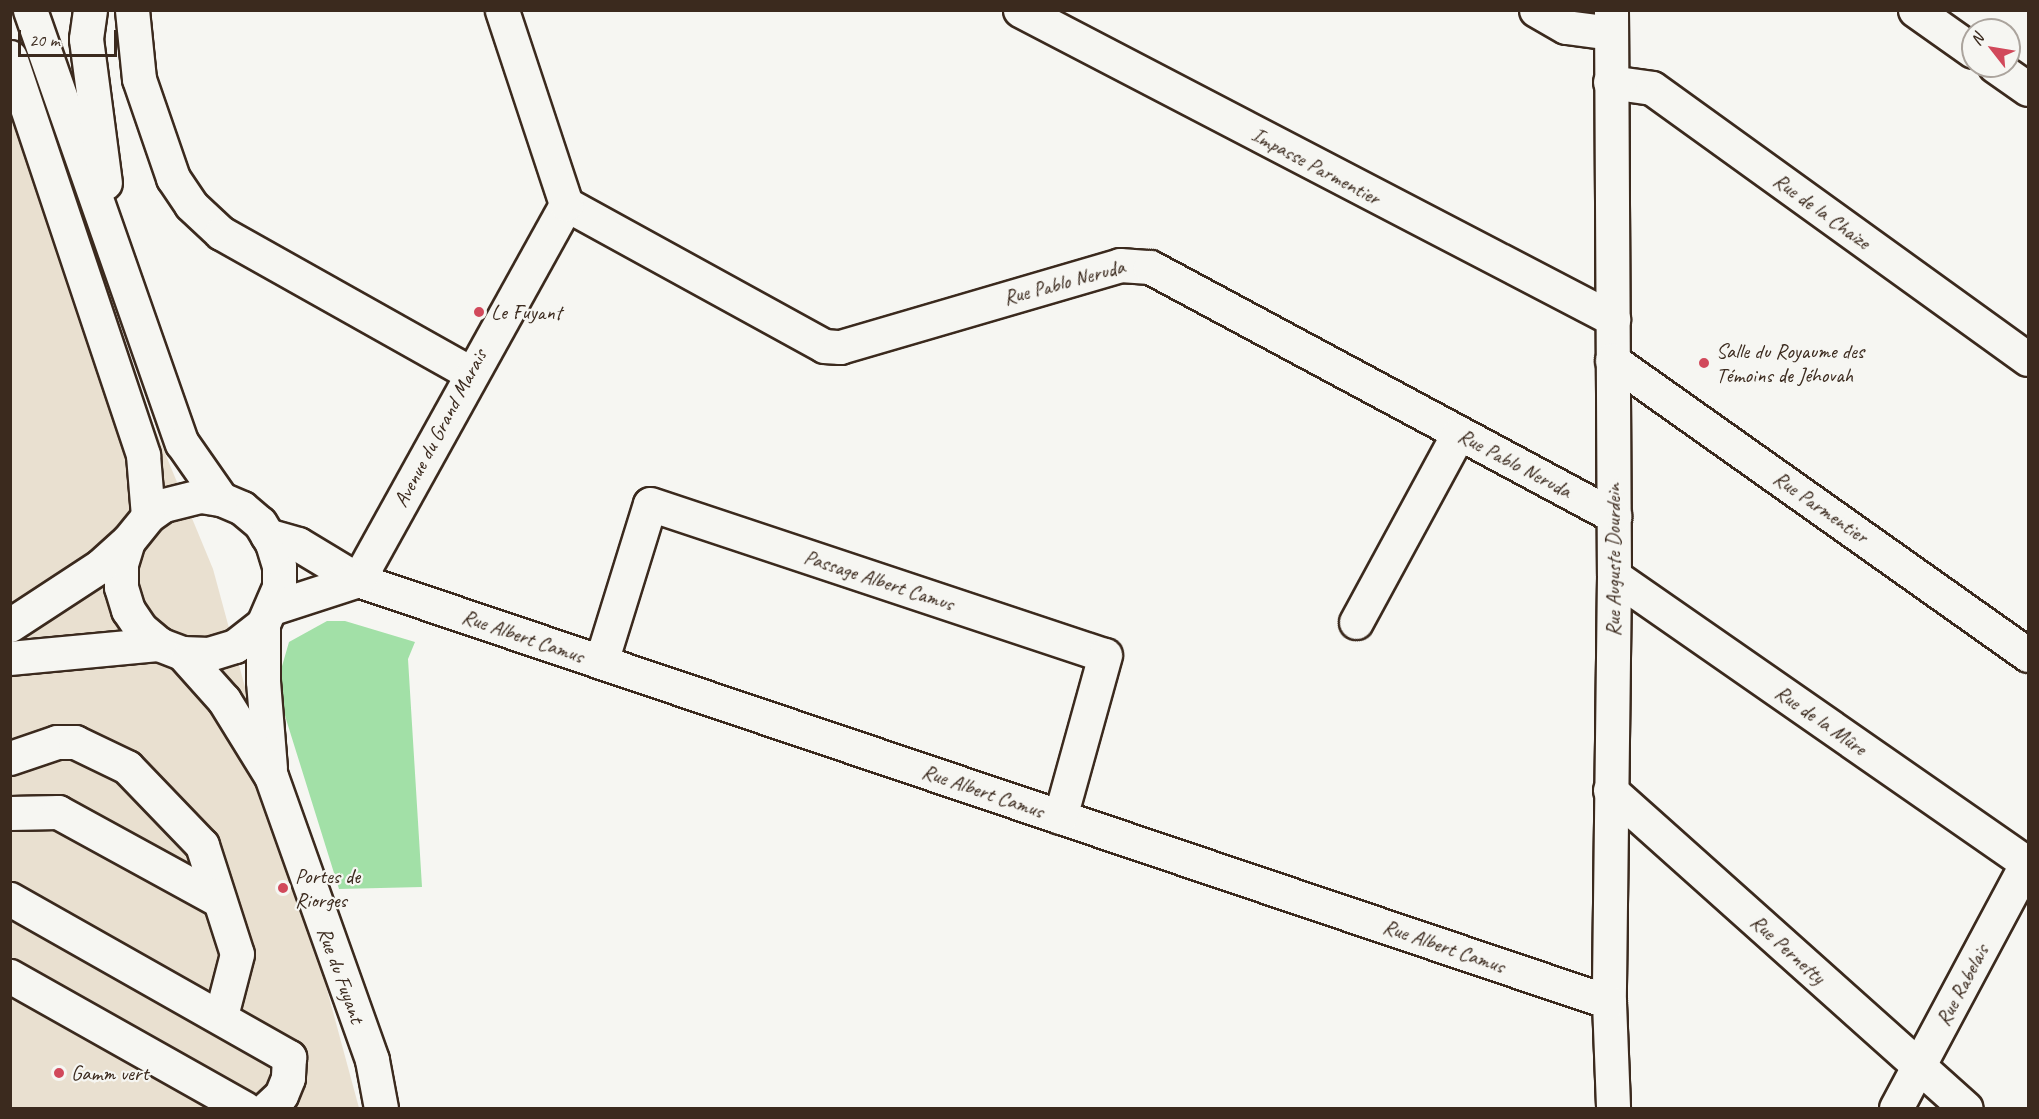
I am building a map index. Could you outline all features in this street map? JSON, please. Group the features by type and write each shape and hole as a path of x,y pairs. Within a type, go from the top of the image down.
{"street":[{"path":"30,10 182,443 221,499"},
{"path":"90,10 86,39 92,104 118,262"},
{"path":"132,10 139,79 173,178 191,205 221,233 470,373"},
{"path":"502,10 566,204"},
{"name":"Impasse Parmentier","path":"1020,10 1613,319"},
{"path":"1536,10 1566,27 1611,22"},
{"path":"1915,10 1961,43"},
{"name":"Rue Auguste Dourdein","path":"1611,22 1614,576 1609,1002 1613,1108"},
{"path":"10,57 143,454 138,528 121,564 121,587 128,610 141,629 171,649"},
{"path":"2012,78 2028,90"},
{"name":"Rue de la Chaize","path":"1610,82 1652,88 2028,359"},
{"name":"Avenue du Grand Marais","path":"358,580 470,373 566,204"},
{"name":"Rue Pablo Neruda","path":"566,204 824,345 840,347 1137,263 1614,516"},
{"name":"Rue Parmentier","path":"1612,360 2028,655"},
{"path":"1356,622 1458,434"},
{"path":"10,625 100,566 138,528 182,498 221,499 242,508 267,535 279,566 268,616"},
{"name":"Passage Albert Camus","path":"601,662 650,504 1105,655 1060,817"},
{"name":"Rue Albert Camus","path":"267,535 298,544 358,580 1609,1002"},
{"name":"Rue de la Mûre","path":"1614,576 2028,862"},
{"path":"10,658 171,649 209,654 235,646 268,616 358,580"},
{"name":"Rue du Fuyant","path":"268,616 263,681 271,776"},
{"name":"Rue du Fuyant","path":"171,649 224,700 271,776 372,1060 381,1108"},
{"path":"10,758 57,742 75,742 127,766 202,845 217,899 230,923 237,954 221,1016"},
{"name":"Rue Pernetty","path":"1610,790 1966,1108"},
{"path":"10,813 58,812 217,899"},
{"name":"Rue Rabelais","path":"1896,1108 2028,862"},
{"path":"10,899 150,981 221,1016 289,1057 288,1078 281,1095 267,1108"},
{"path":"10,976 244,1108"}],"shaded area":[{"path":"10,79 213,569 359,1108 11,1108"}],"green space":[{"path":"327,621 345,621 415,642 408,659 422,887 339,889 276,687 289,642"}],"place":[{"name":"Le Fuyant","path":"479,312"},
{"name":"Salle du Royaume des Témoins de Jéhovah","path":"1704,363"},
{"name":"Portes de Riorges","path":"283,888"},
{"name":"Gamm vert","path":"59,1073"}]}
